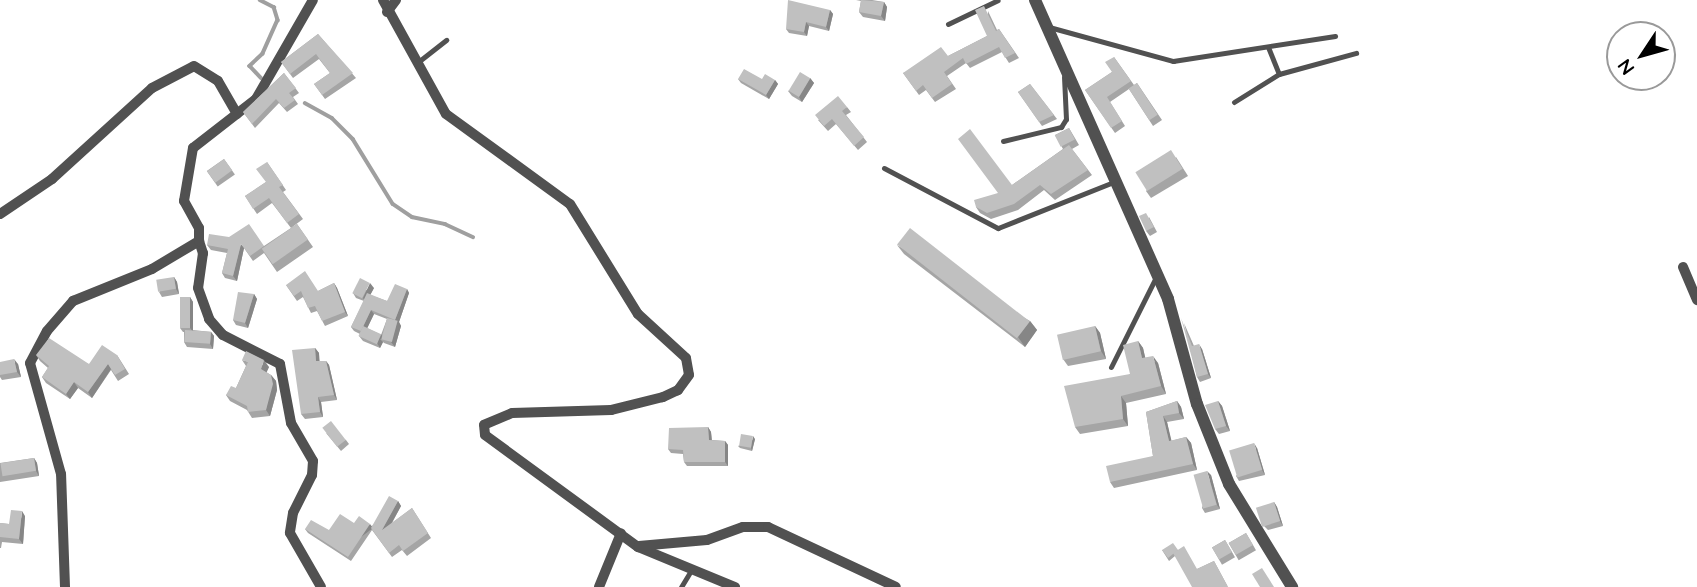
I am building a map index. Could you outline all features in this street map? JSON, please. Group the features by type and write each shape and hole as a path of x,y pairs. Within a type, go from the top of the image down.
{"street":[{"path":"313,0 256,99 193,148 184,201 199,228 203,253 198,288 209,319 223,335 280,364 292,423 313,461 312,475 293,513 290,533 321,587"},
{"path":"383,0 415,64 446,114 570,204 638,314 685,358 689,375 678,390 663,397 611,410 512,413 484,425 485,435 638,547 690,572 735,587"},
{"path":"387,12 396,0"},
{"path":"1035,0 1158,274 1197,404 1229,484 1292,587"},
{"path":"0,214 52,179 152,88 194,66 218,80 236,114"},
{"path":"65,587 61,474 30,363 47,331 73,301 152,269 199,241"},
{"path":"1683,267 1697,300"},
{"path":"638,547 707,540 743,527 768,527 896,587"},
{"path":"598,587 621,533"}],"lane":[{"path":"948,24 998,0"},
{"path":"1049,27 1174,61 1335,36"},
{"path":"415,64 446,40"},
{"path":"1268,47 1279,74"},
{"path":"1234,102 1279,74 1356,53"},
{"path":"1003,141 1061,127 1066,119 1064,61"},
{"path":"884,169 940,194 986,225 998,228 1117,180"},
{"path":"1111,367 1158,274"},
{"path":"681,587 690,572"}],"building":[{"path":"788,0 830,10 826,27 806,22 804,32 786,29"},
{"path":"861,0 884,2 881,16 859,12"},
{"path":"984,6 996,31 999,29 1015,53 1005,58 999,47 966,64 963,58 944,72 952,84 932,98 923,85 916,91 903,73 941,47 948,56 987,36 975,10"},
{"path":"318,34 353,73 322,95 314,84 330,73 316,54 290,74 281,62"},
{"path":"1114,57 1131,81 1107,97 1122,121 1111,128 1085,90 1112,72 1105,62"},
{"path":"744,69 762,79 765,74 775,80 766,95 738,79"},
{"path":"800,72 810,78 799,97 789,91"},
{"path":"284,73 296,88 289,93 295,100 284,108 276,99 252,124 243,112"},
{"path":"1137,83 1158,115 1149,120 1129,88"},
{"path":"1030,84 1054,115 1039,122 1018,92"},
{"path":"838,96 847,107 842,111 864,137 854,146 832,119 824,126 815,115"},
{"path":"1069,128 1075,140 1061,147 1055,135"},
{"path":"970,129 1012,185 1069,145 1088,170 1051,194 1040,185 1014,204 987,213 976,207 974,200 998,193 958,139"},
{"path":"1171,150 1183,169 1147,191 1135,172"},
{"path":"224,159 232,170 215,183 207,171"},
{"path":"267,162 283,185 279,187 299,214 287,223 269,198 253,209 245,196 266,182 256,169"},
{"path":"1146,213 1154,227 1146,231 1139,216"},
{"path":"249,224 264,246 250,256 241,244 233,276 222,273 228,249 207,245 209,234 229,237"},
{"path":"297,224 308,240 273,264 262,249"},
{"path":"910,228 1030,322 1017,338 897,245"},
{"path":"305,271 318,291 334,283 345,312 322,321 315,306 308,308 301,291 294,296 286,285"},
{"path":"174,277 176,289 158,292 156,280"},
{"path":"360,278 370,283 362,298 352,293"},
{"path":"395,284 407,289 395,320 371,310 361,331 351,327 367,293 387,301"},
{"path":"238,292 254,294 245,323 233,320"},
{"path":"180,297 190,297 190,328 180,328"},
{"path":"387,318 398,321 392,342 381,339"},
{"path":"1181,318 1192,346 1199,344 1208,374 1197,377"},
{"path":"363,326 381,334 377,344 359,336"},
{"path":"1095,326 1101,351 1063,360 1057,335"},
{"path":"185,330 211,332 210,344 184,342"},
{"path":"49,338 89,364 102,345 117,355 125,369 115,375 108,364 88,392 74,382 66,394 42,377 49,366 36,355"},
{"path":"1138,341 1142,358 1153,356 1161,386 1121,396 1123,419 1075,427 1064,386 1130,374 1123,345"},
{"path":"315,348 316,361 326,361 334,395 318,397 320,412 301,414 292,350"},
{"path":"246,351 264,360 261,369 271,375 273,384 266,410 248,412 247,406 226,395 231,386 236,388 248,362 242,360"},
{"path":"14,359 17,372 0,375 0,362"},
{"path":"1177,401 1179,413 1163,416 1169,441 1186,437 1193,464 1110,482 1106,466 1153,456 1146,412"},
{"path":"1218,401 1226,426 1215,429 1205,405"},
{"path":"331,421 346,440 337,447 322,428"},
{"path":"708,427 709,440 725,441 725,462 684,462 683,450 668,449 669,428"},
{"path":"741,434 753,436 751,448 739,446"},
{"path":"1254,443 1262,470 1237,477 1229,451"},
{"path":"34,458 36,471 2,476 0,463"},
{"path":"1207,471 1217,505 1203,509 1194,475"},
{"path":"389,496 398,501 382,530 412,508 428,533 403,551 399,545 389,553 371,528"},
{"path":"1274,502 1280,521 1262,527 1256,508"},
{"path":"11,510 22,511 19,539 0,537 0,523 9,524"},
{"path":"340,514 354,523 359,516 370,524 348,557 305,529 311,520 329,530"},
{"path":"1246,533 1253,545 1236,555 1229,543"},
{"path":"1225,540 1232,552 1219,560 1212,548"},
{"path":"1173,543 1178,550 1168,558 1162,550"},
{"path":"1184,546 1197,569 1214,561 1228,587 1192,587 1173,553"},
{"path":"1262,568 1274,587 1260,587 1252,574"}],"waterway":[{"path":"260,0 274,7 278,20 263,54 250,66 261,78"},
{"path":"305,103 332,118 353,139 393,204 412,217 445,224 473,237"}]}
